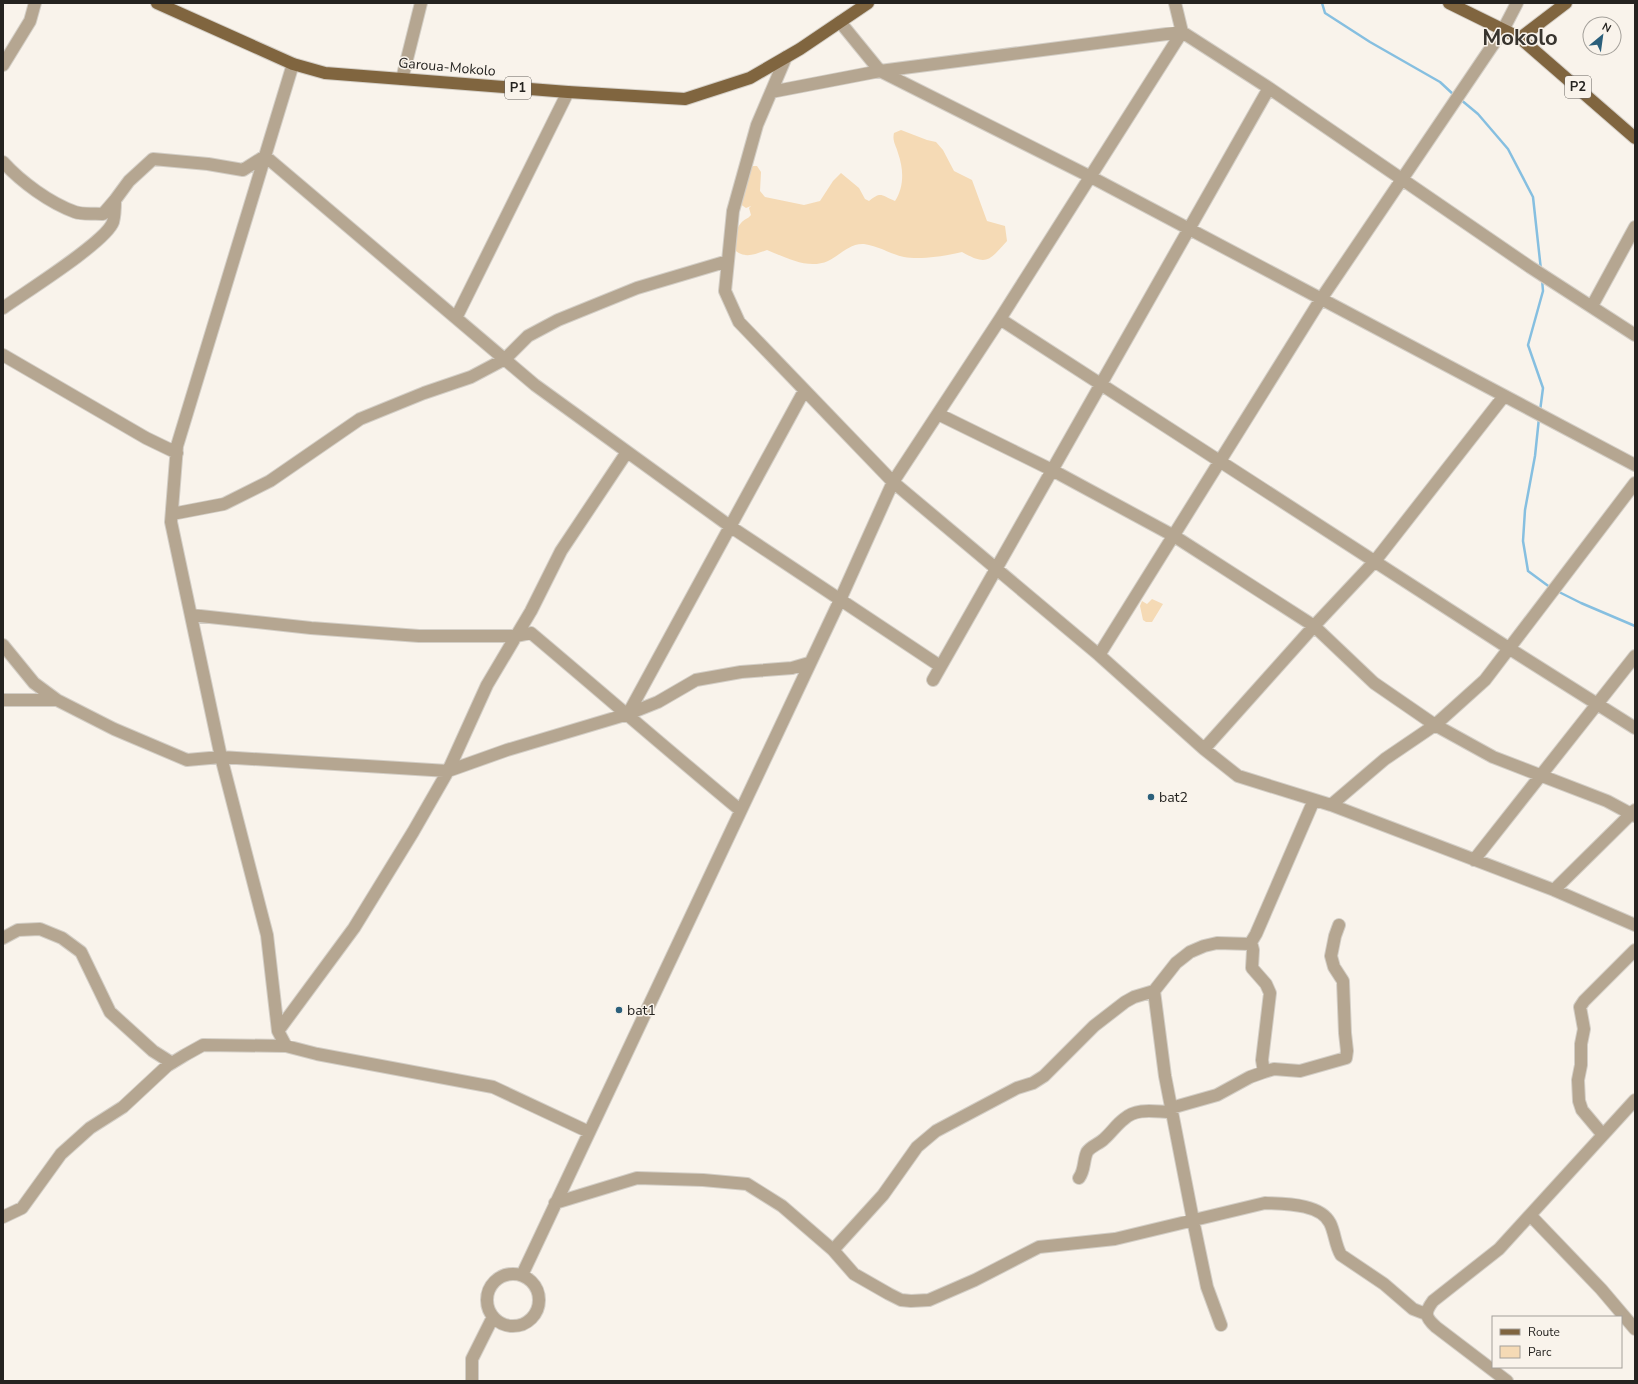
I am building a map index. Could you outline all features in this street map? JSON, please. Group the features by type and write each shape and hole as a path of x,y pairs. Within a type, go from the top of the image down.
{"main road":[{"name":"Garoua-Mokolo","path":"164,4 293,64 325,72 568,92 685,99 750,78 786,57 868,3"},
{"path":"1449,3 1520,38 1566,3"},
{"name":"P2","path":"1520,38 1635,138"}],"street":[{"path":"3,65 30,21 35,3"},
{"path":"402,78 421,3"},
{"path":"522,1275 840,600 893,482 1000,319 1182,32 1175,3"},
{"path":"1099,655 1321,299 1503,30 1517,3"},
{"path":"840,22 880,71 1091,177 1188,230 1635,465"},
{"path":"771,92 880,71 1182,32 1269,88 1530,267 1635,335"},
{"path":"786,57 757,125 733,211 725,291 739,322 893,482 1099,655 1204,749 1238,776 1331,804 1554,890 1635,925"},
{"path":"286,1046 278,1031 267,934 221,757 171,522 178,446 293,64"},
{"path":"933,680 1269,88"},
{"path":"456,318 568,92"},
{"path":"3,162 16,176 47,198 76,213 103,214 116,200 129,181 153,159 208,164 243,170 265,156"},
{"path":"265,156 535,385 731,527 940,666"},
{"path":"3,308 101,238 112,223 116,200"},
{"path":"1592,306 1635,227"},
{"path":"172,514 224,504 270,481 360,419 424,393 471,377 504,359 528,336 578,312 637,288 728,261"},
{"path":"1000,319 1635,728"},
{"path":"3,355 146,438 177,453"},
{"path":"628,714 804,391"},
{"path":"1204,749 1314,626 1375,561 1504,396"},
{"path":"938,414 1052,470 1174,536 1314,626 1374,683 1435,725 1493,757 1542,775 1634,813 1554,890"},
{"path":"278,1031 354,928 413,832 448,771 487,685 531,611 561,551 627,452"},
{"path":"1331,804 1385,759 1435,725 1485,680 1635,483"},
{"path":"191,615 312,628 419,636 517,636 531,633 628,714 680,761 740,810"},
{"path":"3,645 34,683 57,700 114,729 187,760 221,757 448,771 507,750 628,714 658,702 696,680 741,672 792,668 809,663"},
{"path":"1474,860 1635,656"},
{"path":"3,700 57,700"},
{"path":"834,1250 883,1195 917,1146 936,1131 1016,1088 1033,1083 1044,1076 1094,1026 1125,1002 1134,997 1154,991 1176,963 1190,952 1204,946 1217,943 1248,945 1251,942 1314,800"},
{"path":"1079,1178 1082,1174 1087,1152 1102,1140 1123,1119 1131,1114 1141,1111 1172,1110 1217,1095 1250,1077 1274,1069 1300,1071 1346,1058 1347,1051 1343,981 1334,967 1331,956 1339,925"},
{"path":"3,938 18,930 40,929 62,938 81,952 110,1012 153,1051 172,1063"},
{"path":"1251,942 1253,950 1252,968 1266,984 1270,993 1262,1060 1264,1072"},
{"path":"1603,1135 1582,1110 1579,1101 1578,1080 1581,1065 1581,1044 1584,1029 1580,1007 1584,1001 1635,950"},
{"path":"1154,991 1160,1046 1193,1220 1207,1287 1221,1325"},
{"path":"3,1217 22,1208 62,1154 84,1133 123,1107 167,1066 203,1045 286,1046 317,1054 493,1087 589,1132"},
{"path":"1426,1314 1433,1301 1499,1249 1635,1100"},
{"path":"556,1203 637,1178 703,1180 746,1184 782,1206 834,1250 854,1274 871,1285 901,1300 921,1301 929,1300 975,1280 1038,1246 1116,1239 1264,1203 1311,1208 1324,1215 1330,1222 1337,1248 1341,1255 1384,1284 1413,1308 1426,1314 1429,1320 1436,1327 1507,1381"},
{"path":"1530,1215 1601,1289 1635,1329"},
{"path":"506,1275 522,1275 534,1284 539,1293 540,1303 536,1313 530,1321 521,1326 510,1326 500,1323 493,1317 488,1307 487,1297 490,1287 497,1280 506,1275"},
{"path":"472,1381 472,1359 493,1317"}],"green space":[{"path":"901,130 936,142 943,150 954,171 972,180 987,221 1005,226 1007,241 991,257 982,260 962,252 933,257 910,258 899,256 880,248 859,244 850,247 828,261 813,264 797,262 767,250 753,255 745,255 733,249 739,225 751,215 749,208 751,206 746,208 740,204 746,174 753,166 757,166 761,172 760,191 765,197 804,205 820,201 833,181 841,173 859,188 865,199 869,201 876,196 881,195 895,201 900,190 902,172 900,159 894,141 894,133"},
{"path":"1152,599 1163,604 1152,622 1146,622 1143,620 1140,606 1142,601 1147,604"}],"waterway":[{"path":"1322,3 1325,13 1370,42 1440,82 1454,95"},
{"path":"1460,99 1478,114 1508,149 1533,197 1541,270"},
{"path":"1540,411 1543,388 1528,345 1543,291 1542,279"},
{"path":"1539,418 1535,456 1525,510 1523,541 1528,571 1551,588"},
{"path":"1557,591 1635,626"}],"place":[{"name":"bat2","path":"1151,797"},
{"name":"bat1","path":"619,1010"}],"district":[{"name":"Mokolo","path":"1520,38"}]}
